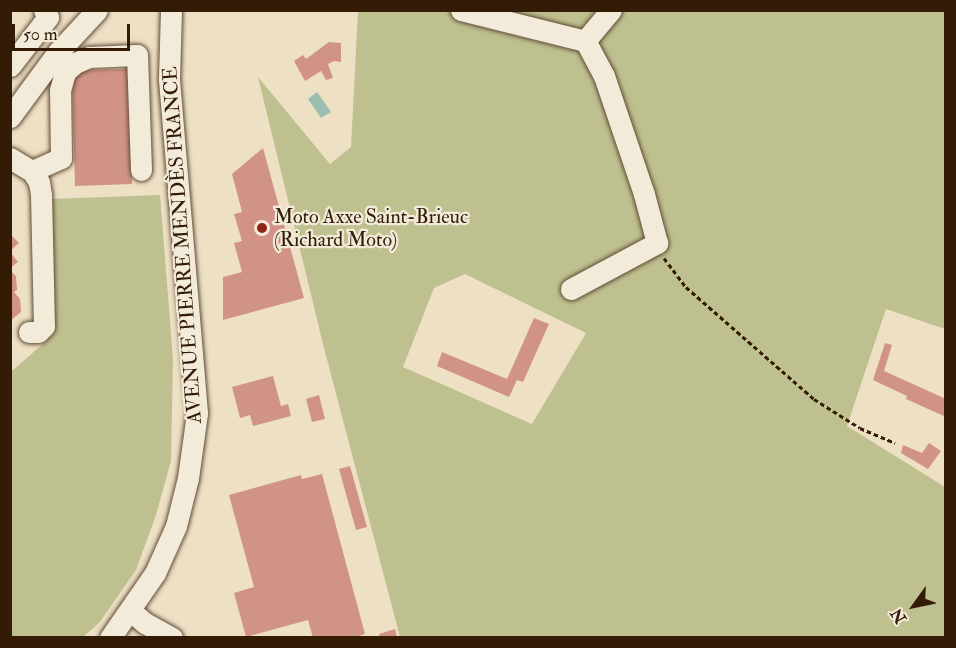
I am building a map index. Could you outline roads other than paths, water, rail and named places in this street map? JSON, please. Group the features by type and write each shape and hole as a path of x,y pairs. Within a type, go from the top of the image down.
{"street":[{"path":"10,66 48,16 44,10"},
{"path":"10,117 58,52 97,10"},
{"name":"AVENUE PIERRE MENDÈS FRANCE","path":"110,638 131,611 155,573 176,526 188,478 197,413 170,78 171,10"},
{"path":"461,10 585,41 604,76 644,194 657,243 571,289"},
{"path":"585,41 611,10"},
{"path":"32,171 61,158 60,90 65,72 75,63 89,57 137,55 141,170"},
{"path":"10,158 32,171 39,182 41,195 44,326 38,332 29,332"},
{"path":"131,611 145,623 172,638"}],"place":[{"name":"Moto Axxe Saint-Brieuc (Richard Moto)","path":"262,228"}]}
